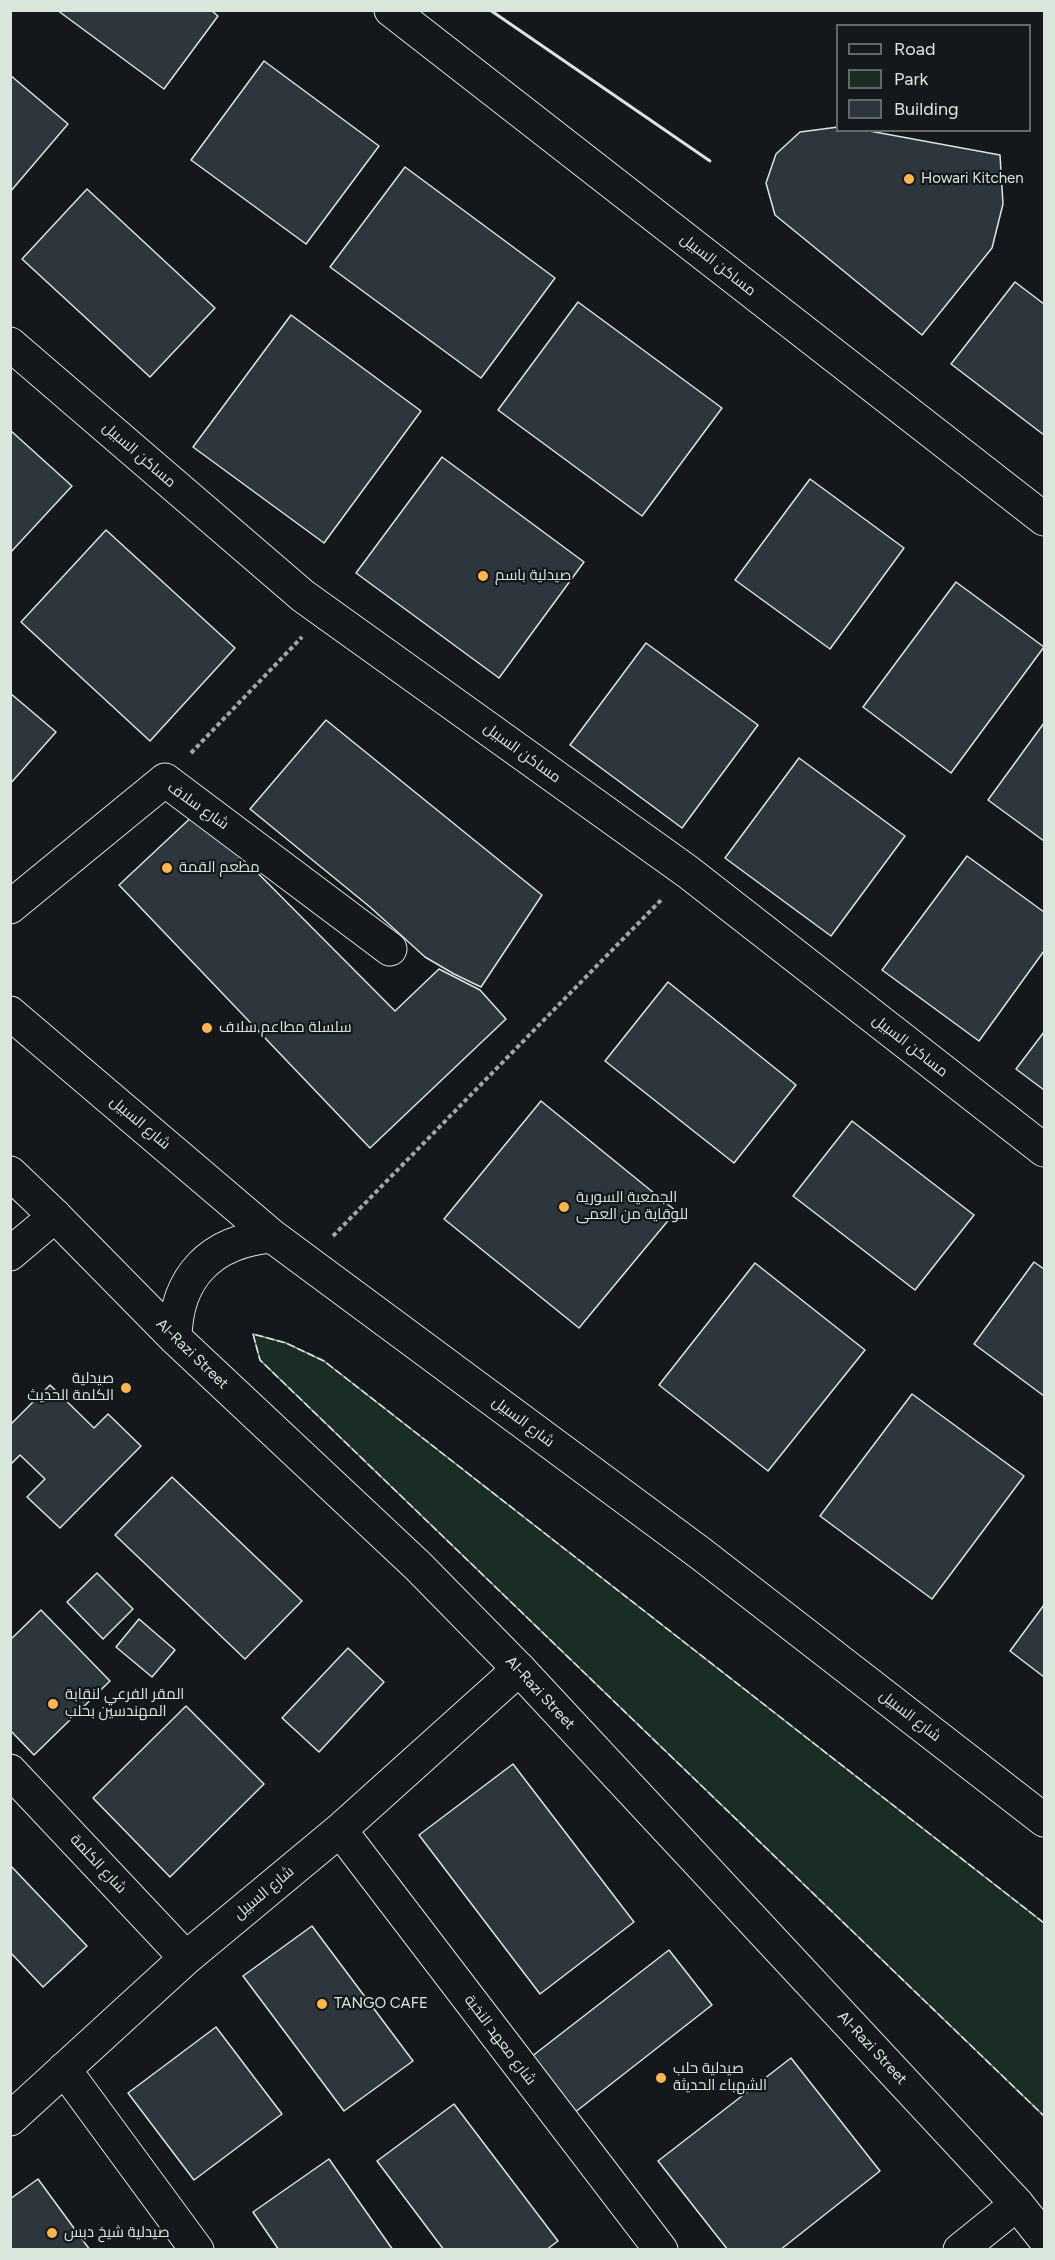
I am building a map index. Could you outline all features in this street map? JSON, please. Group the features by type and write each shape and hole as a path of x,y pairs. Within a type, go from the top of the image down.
{"street":[{"name":"مساكن السبيل","path":"391,10 1044,519"},
{"name":"مساكن السبيل","path":"10,344 303,596 688,872 1044,1150"},
{"name":"شارع سلاف","path":"10,907 165,780 390,949"},
{"name":"شارع السبيل","path":"10,1013 272,1236 700,1553 1044,1820"},
{"name":"Al-Razi Street","path":"10,1173 175,1338 418,1566 519,1669 1017,2204 1044,2238"},
{"path":"10,1254 55,1216"},
{"path":"175,1338 175,1318 180,1299 188,1281 201,1266 216,1253 233,1244 252,1238 272,1236"},
{"name":"شارع السبيل","path":"10,2119 186,1958 340,1830 519,1669"},
{"name":"شارع الكلمة","path":"10,1771 186,1958"},
{"name":"شارع معهد النخبة","path":"340,1830 661,2250"},
{"path":"64,2069 197,2250"},
{"path":"960,2250 1017,2204"}],"path":[{"path":"165,780 325,613"},
{"path":"307,1262 688,872"}],"green space":[{"path":"253,1334 286,1343 324,1361 1044,1923 1044,2116 260,1360"}],"building":[{"path":"57,10 211,10 218,16 164,89"},
{"path":"264,61 379,146 306,244 191,160"},
{"path":"10,75 68,124 10,192"},
{"path":"836,127 836,132 875,132 1000,155 1003,204 992,248 922,335 775,215 766,183 776,154 800,132"},
{"path":"405,167 555,278 481,378 330,267"},
{"path":"87,189 215,308 150,377 22,259"},
{"path":"1015,282 1044,304 1044,435 951,364"},
{"path":"578,302 722,408 642,516 498,410"},
{"path":"291,315 421,411 324,543 193,447"},
{"path":"10,430 72,486 10,553"},
{"path":"442,457 584,562 499,678 356,573"},
{"path":"810,479 904,548 830,649 735,580"},
{"path":"106,530 235,648 150,741 21,622"},
{"path":"956,582 1044,647 951,773 863,707"},
{"path":"646,643 758,725 682,828 570,745"},
{"path":"10,693 56,732 10,784"},
{"path":"326,720 542,895 481,987 425,957 370,907 250,809"},
{"path":"1044,723 1044,841 988,800"},
{"path":"799,758 905,836 831,936 725,858"},
{"path":"197,812 395,1011 439,969 480,990 506,1019 370,1148 119,885"},
{"path":"967,856 1044,912 1044,951 979,1041 882,970"},
{"path":"668,982 796,1085 734,1163 605,1061"},
{"path":"1044,1032 1044,1090 1016,1069"},
{"path":"541,1101 676,1211 579,1328 444,1219"},
{"path":"852,1121 974,1215 915,1290 793,1196"},
{"path":"1034,1262 1044,1269 1044,1396 974,1344"},
{"path":"755,1263 865,1350 768,1471 659,1385"},
{"path":"50,1385 94,1428 108,1414 141,1446 60,1528 27,1497 45,1479 20,1455 10,1465 10,1425"},
{"path":"912,1394 1024,1476 932,1599 820,1516"},
{"path":"172,1477 302,1601 245,1659 115,1535"},
{"path":"97,1573 133,1609 103,1639 67,1602"},
{"path":"1044,1605 1044,1677 1010,1651"},
{"path":"41,1610 110,1681 34,1755 10,1730 10,1640"},
{"path":"139,1619 175,1650 152,1677 116,1647"},
{"path":"348,1648 384,1682 319,1752 282,1718"},
{"path":"186,1706 264,1784 170,1877 93,1798"},
{"path":"513,1764 634,1922 540,1994 419,1835"},
{"path":"10,1865 87,1946 43,1987 10,1952"},
{"path":"312,1926 413,2061 344,2111 243,1976"},
{"path":"669,1950 712,2005 574,2113 531,2057"},
{"path":"216,2027 282,2114 194,2180 128,2093"},
{"path":"791,2058 880,2171 780,2250 728,2250 658,2161"},
{"path":"454,2104 558,2241 546,2250 444,2250 377,2161"},
{"path":"329,2159 393,2250 279,2250 253,2212"},
{"path":"38,2179 90,2250 10,2250 10,2199"}],"fence":[{"path":"1044,1923 324,1361 286,1343 253,1334 260,1360 1044,2116"}],"wall":[{"path":"490,10 710,161"}],"place":[{"name":"Howari Kitchen","path":"909,179"},
{"name":"صيدلية باسم","path":"483,576"},
{"name":"مطعم القمة","path":"167,868"},
{"name":"سلسلة مطاعم سلاف","path":"207,1028"},
{"name":"الجمعية السورية للوقاية من العمى","path":"564,1207"},
{"name":"صيدلية الكلمة الحديث","path":"126,1388"},
{"name":"المقر الفرعي لنقابة المهندسين بحلب","path":"53,1704"},
{"name":"TANGO CAFE","path":"322,2004"},
{"name":"صيدلية حلب الشهباء الحديثة","path":"661,2078"},
{"name":"صيدلية شيخ دبس","path":"52,2233"}]}
